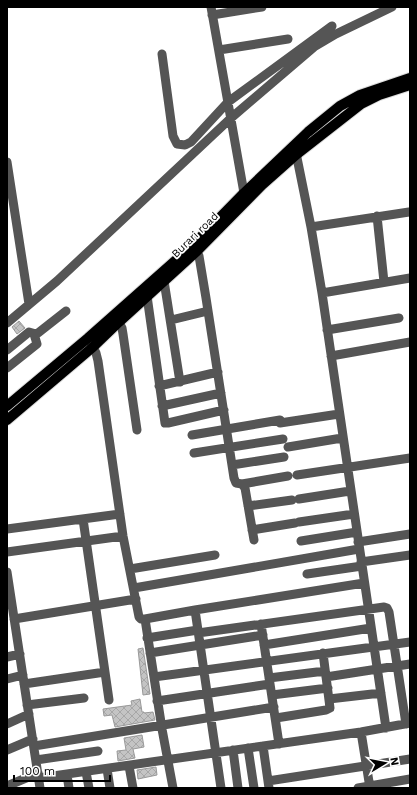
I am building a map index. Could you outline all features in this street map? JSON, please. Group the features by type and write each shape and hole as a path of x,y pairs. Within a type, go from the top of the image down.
{"main road":[{"name":"Burari road","path":"7,406 88,338 147,296 164,281 246,196 349,100 410,78"},
{"name":"Burari road","path":"295,149 365,102 379,95 410,85"},
{"name":"Burari road","path":"7,420 93,347 117,318 195,248"}],"street":[{"path":"246,196 212,11 262,7"},
{"path":"7,323 85,254 230,110 314,47 336,34 392,7"},
{"path":"162,54 174,141 177,144 185,145 191,142 332,26"},
{"path":"218,50 288,38"},
{"path":"295,149 311,227 322,293 342,438 386,728"},
{"path":"7,162 11,223 29,304"},
{"path":"311,227 409,212"},
{"path":"377,216 384,282"},
{"path":"195,248 208,311 236,483 242,484 410,458"},
{"path":"322,293 410,278"},
{"path":"164,281 180,382"},
{"path":"147,296 165,423 224,410"},
{"path":"7,350 28,332 34,334 38,333 66,311"},
{"path":"171,320 208,311"},
{"path":"117,318 123,334 137,430"},
{"path":"327,330 399,318"},
{"path":"7,368 37,344 34,334"},
{"path":"88,338 98,361 120,514 139,617 141,619 364,583"},
{"path":"331,356 410,342"},
{"path":"159,386 218,372"},
{"path":"162,406 221,393"},
{"path":"192,435 280,420 280,423 339,414"},
{"path":"194,453 230,448 342,438"},
{"path":"232,465 284,457"},
{"path":"242,484 245,488 254,540"},
{"path":"248,506 350,491"},
{"path":"7,529 120,514"},
{"path":"252,530 354,514"},
{"path":"83,519 109,700"},
{"path":"301,541 357,532"},
{"path":"134,588 359,546 410,534"},
{"path":"7,552 124,536"},
{"path":"130,569 215,555"},
{"path":"307,574 410,555"},
{"path":"7,572 10,610 14,619 16,630 40,788"},
{"path":"14,619 136,599"},
{"path":"7,786 38,776 67,775 361,732 408,723 405,687 398,666 389,610 384,607 147,638"},
{"path":"195,610 221,788"},
{"path":"145,619 157,701 173,788"},
{"path":"261,624 279,744"},
{"path":"150,653 200,645 264,640 371,628"},
{"path":"7,634 16,630"},
{"path":"154,677 410,642"},
{"path":"276,718 328,710 330,708 323,653"},
{"path":"7,657 20,654"},
{"path":"157,701 207,694 270,681 410,664"},
{"path":"7,679 24,680 105,672"},
{"path":"272,695 328,688"},
{"path":"329,699 381,693"},
{"path":"27,705 84,698"},
{"path":"7,750 33,743 162,726 274,707"},
{"path":"7,724 29,714"},
{"path":"361,732 370,787"},
{"path":"263,746 268,784 366,765 410,759"},
{"path":"248,748 254,788"},
{"path":"233,750 238,788"},
{"path":"36,760 98,751"},
{"path":"129,766 133,788"},
{"path":"107,769 110,788"},
{"path":"86,772 89,788"},
{"path":"67,775 69,788"},
{"path":"358,788 410,780"}],"building":[{"path":"19,321 25,328 17,334 12,327"},
{"path":"143,648 150,694 143,695 138,649"},
{"path":"140,699 142,712 153,712 155,720 115,727 112,715 104,716 103,709 132,705 131,701"},
{"path":"142,735 144,747 133,749 135,758 118,761 117,751 126,750 124,738"},
{"path":"156,767 157,775 138,779 137,770"}]}
